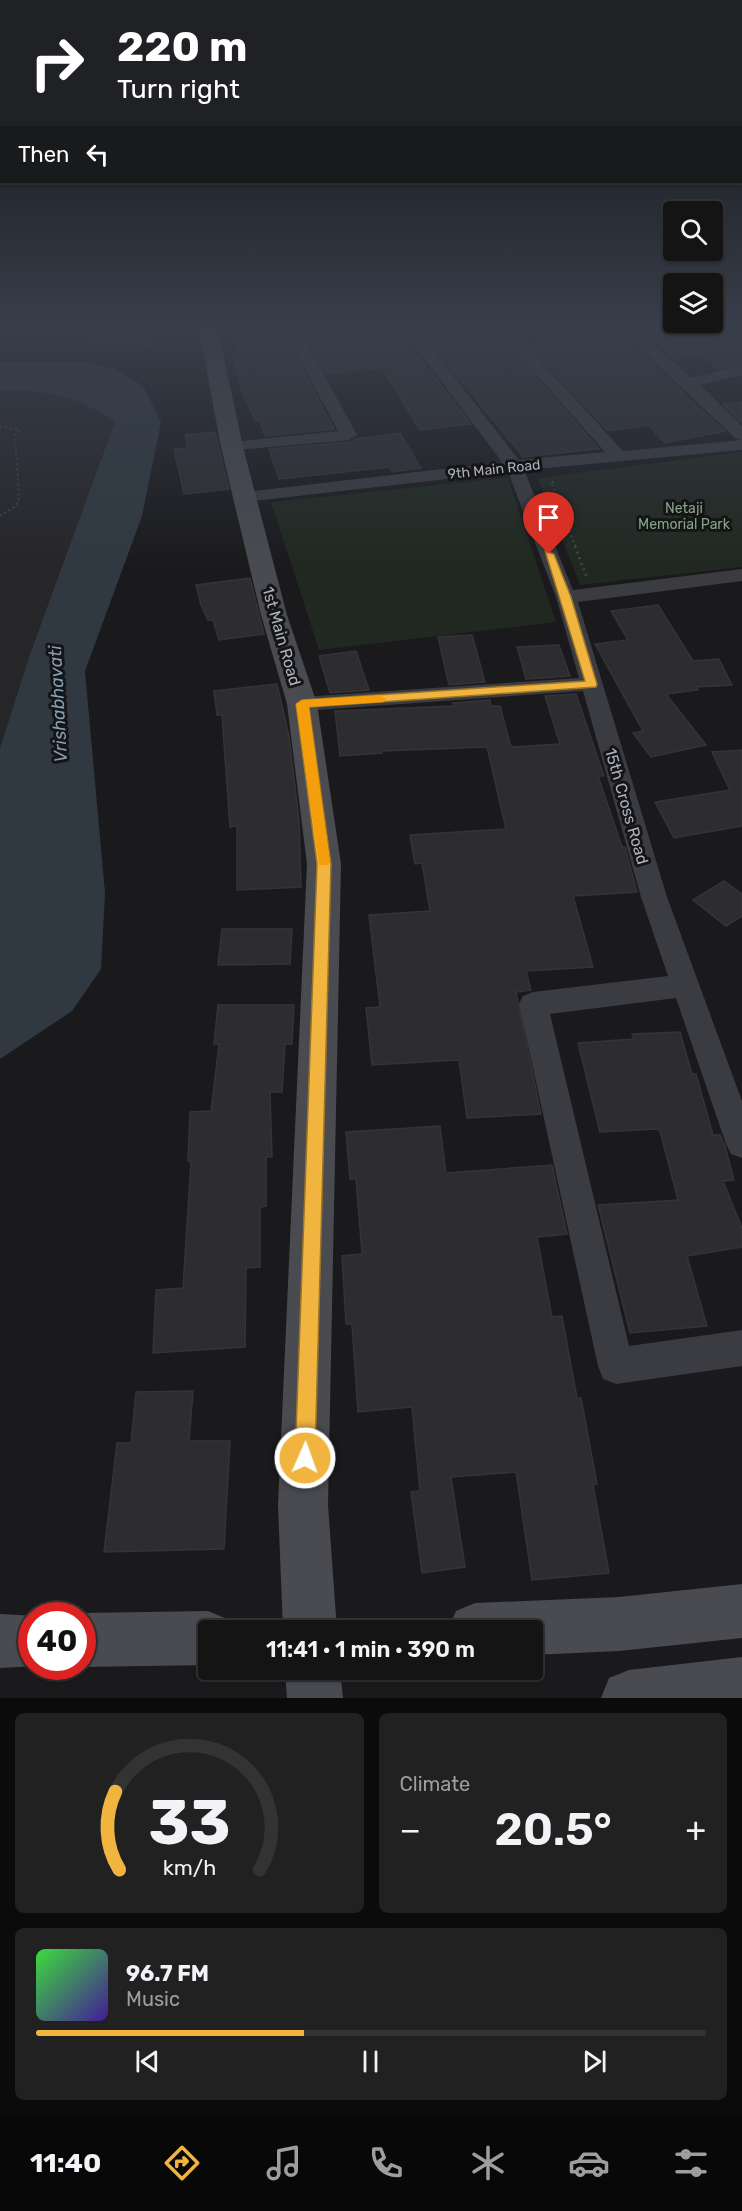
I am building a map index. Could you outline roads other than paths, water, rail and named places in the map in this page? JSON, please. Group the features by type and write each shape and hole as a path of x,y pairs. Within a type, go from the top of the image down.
{"street":[{"name":"1st Main Road","path":"224,408 274,615 302,704 324,864 303,1505 309,1620"},
{"path":"232,447 349,435 334,408"},
{"name":"15th Cross Road","path":"470,408 514,466 566,597 654,897 739,1128"},
{"path":"575,408 619,457"},
{"path":"715,408 742,435"},
{"name":"9th Main Road","path":"246,497 514,466 742,445"},
{"path":"566,597 742,577"},
{"path":"302,704 591,684"},
{"path":"685,985 533,1004 616,1366 742,1348"},
{"path":"543,1627 619,1624 742,1611"},
{"path":"96,1640 198,1638"},
{"path":"0,1641 18,1641"},
{"path":"314,1680 315,1698"},
{"path":"629,1698 742,1685"}],"water":[{"name":"Vrishabhavati","path":"92,408 154,408 161,422 142,516 85,671 105,893 101,969 72,1011 0,1059 0,748 30,654 115,421"}],"park label":[{"name":"Netaji Memorial Park","path":"684,516"}]}
